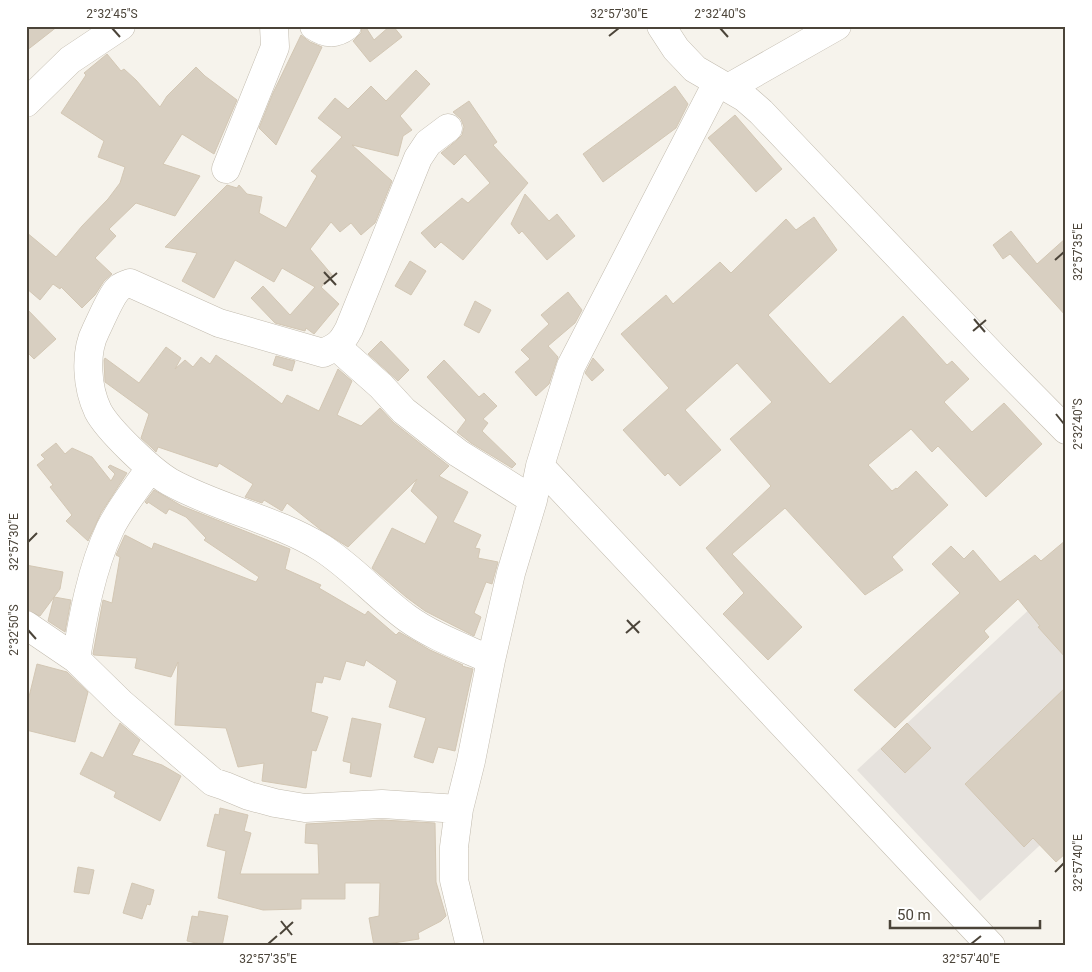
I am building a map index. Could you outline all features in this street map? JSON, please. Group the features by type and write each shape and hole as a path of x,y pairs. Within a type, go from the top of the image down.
{"street":[{"path":"26,103 70,60 121,26"},
{"path":"226,169 275,47 274,26"},
{"path":"314,26 324,32 333,33 347,26"},
{"path":"661,26 676,49 695,69 745,98 761,112 986,349 1066,430"},
{"path":"470,946 454,880 454,847 459,809 511,572 533,500 540,466 571,366 722,86 837,26"},
{"path":"448,128 428,144 418,158 349,329 342,343 337,347 323,353 219,323 130,283 116,290 94,333 88,379 93,397 102,416 150,468 170,482 207,499 298,534 333,556 406,617 431,633 491,660"},
{"path":"337,347 381,386 404,411 458,453 533,500"},
{"path":"540,466 991,946"},
{"path":"76,659 85,605 109,530 150,468"},
{"path":"26,625 76,659 122,704 212,782 275,804 304,808 382,804 459,809"}],"shaded area":[{"path":"1066,575 1066,821 980,901 857,770"}],"building":[{"path":"26,26 58,26 26,51"},
{"path":"362,26 365,26 374,40 390,26 393,26 402,37 370,62 353,41 361,33"},
{"path":"301,35 310,42 322,47 276,145 259,128 273,93"},
{"path":"107,54 121,71 124,69 136,80 160,107 167,96 196,67 237,100 214,154 182,134 163,164 200,176 175,216 136,203 109,229 116,236 95,258 112,274 82,308 61,287 60,289 53,284 40,300 26,288 26,232 56,257 120,183 125,167 98,157 104,141 61,113 86,75 84,73"},
{"path":"416,70 430,84 400,116 412,130 403,136 398,156 352,145 392,181 375,223 361,235 351,223 340,232 331,222 310,249 333,276 321,287 339,304 314,334 306,328 305,331 275,323 251,298 263,286 290,315 315,287 282,268 274,282 235,260 214,298 182,281 197,253 165,247 227,185 237,188 239,185 247,194 262,197 259,213 286,228 317,176 311,171 342,137 318,118 335,98 348,109 371,86 386,101"},
{"path":"675,86 688,104 676,128 603,182 583,154"},
{"path":"469,101 497,142 493,145 528,183 463,260 441,242 435,248 421,233 462,198 468,203 490,183 465,154 454,165 441,153 462,135 464,127 461,119 453,112"},
{"path":"735,115 782,169 756,192 708,138"},
{"path":"525,194 549,221 557,214 575,236 547,260 522,231 519,234 511,224"},
{"path":"814,217 837,250 768,315 830,384 903,316 947,365 952,361 969,379 944,402 972,432 1004,403 1042,444 986,497 938,446 932,452 911,429 868,465 892,491 897,489 916,471 948,505 892,557 903,570 865,595 785,508 732,554 802,627 768,660 723,614 744,593 706,548 771,486 730,439 772,402 737,363 685,410 721,450 680,486 668,473 665,476 623,430 669,388 621,334 666,295 673,304 720,262 731,273 786,219 796,230"},
{"path":"1011,231 1037,264 1066,238 1066,316 1010,254 1003,259 993,245"},
{"path":"410,261 426,271 411,295 395,286"},
{"path":"568,292 582,310 575,323 548,346 558,357 549,384 536,396 515,372 530,359 521,350 549,324 541,315"},
{"path":"475,301 491,310 479,333 464,325"},
{"path":"26,308 56,339 34,359 26,351"},
{"path":"381,341 409,370 398,381 368,354"},
{"path":"166,347 181,358 175,369 185,360 193,367 201,357 210,364 216,355 282,404 287,395 319,411 338,369 352,381 337,415 361,426 380,408 394,423 449,466 439,476 468,492 453,522 481,535 475,548 480,549 478,558 498,562 492,584 486,582 474,613 481,617 474,636 425,611 372,568 392,528 425,544 438,517 411,491 417,479 348,547 321,530 287,503 282,511 264,500 262,503 245,497 253,484 219,463 217,467 158,447 156,452 141,438 149,414 105,382 104,360 105,358 139,383"},
{"path":"276,356 295,361 292,371 273,365"},
{"path":"593,358 604,370 592,381 585,373"},
{"path":"444,360 479,397 484,393 497,406 483,419 488,423 482,431 516,464 512,468 471,443 457,432 466,420 427,377"},
{"path":"56,443 65,454 72,448 92,457 111,481 115,474 108,467 110,465 127,473 101,513 88,541 66,521 72,515 50,487 53,485 37,465 45,459 41,455"},
{"path":"154,490 182,506 290,549 285,569 321,585 319,588 365,615 368,611 396,635 399,632 462,666 473,669 455,751 438,747 433,763 414,757 426,718 389,707 397,681 366,660 364,666 346,661 340,680 324,676 322,683 316,682 311,712 328,717 316,751 312,750 306,788 262,781 264,763 238,767 226,728 175,725 178,662 171,677 135,668 137,658 94,655 103,600 112,603 120,557 116,555 125,535 152,549 154,543 256,582 259,577 204,540 206,538 186,517 169,509 166,514 148,502 147,504 145,502"},
{"path":"1066,540 1066,658 1038,627 1040,626 1018,599 984,631 989,637 895,728 854,690 960,593 932,564 951,546 964,559 973,550 1000,582 1035,555 1041,561"},
{"path":"26,565 63,572 60,589 40,616 26,610"},
{"path":"54,597 71,600 65,632 48,621"},
{"path":"37,664 67,672 88,692 75,742 26,730 26,709"},
{"path":"1066,687 1066,853 1056,862 1033,838 1024,847 965,784"},
{"path":"352,718 381,724 371,777 350,773 351,763 343,761"},
{"path":"120,723 140,740 132,755 162,765 181,776 160,821 114,797 116,792 80,774 91,752 103,758"},
{"path":"907,723 931,748 905,773 881,749"},
{"path":"220,808 248,815 244,831 251,833 240,874 319,874 318,844 305,843 306,824 382,820 435,823 436,882 446,916 441,921 418,933 419,939 374,946 369,918 379,916 380,883 345,883 345,899 301,899 301,909 263,910 218,898 226,851 207,846 215,814 219,815"},
{"path":"78,867 94,870 89,894 74,892"},
{"path":"132,883 154,890 150,905 147,904 142,919 123,913"},
{"path":"199,911 228,916 222,946 210,946 187,941 192,916 198,917"}]}
